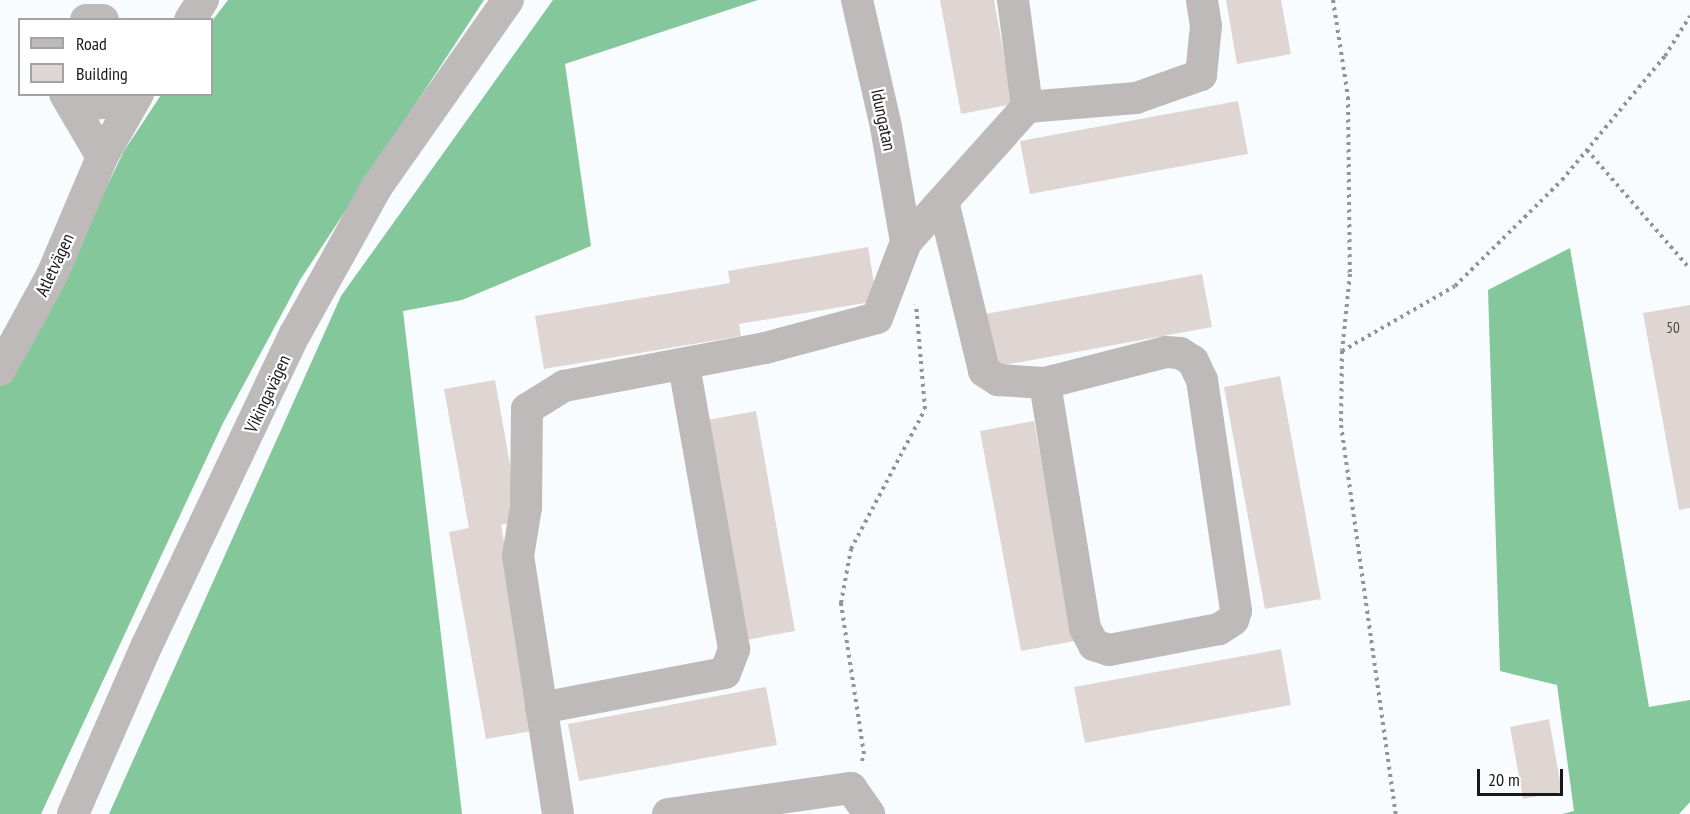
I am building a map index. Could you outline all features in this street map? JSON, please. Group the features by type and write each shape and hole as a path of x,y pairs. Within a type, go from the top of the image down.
{"street":[{"path":"191,18 203,0"},
{"name":"Vikingavägen","path":"73,814 147,645 295,334 378,185 508,0"},
{"name":"Idungatan","path":"857,0 886,127 906,242"},
{"path":"1013,0 1027,107"},
{"path":"558,814 518,555 526,507 527,409 564,386 765,348 877,318 906,242 1027,107 1136,98 1201,75 1206,26 1202,0"},
{"path":"67,96 102,158"},
{"path":"71,96 89,104 103,103 117,96"},
{"name":"Atletvägen","path":"0,370 52,275 102,158 137,96"},
{"path":"943,201 984,371 998,380 1045,383 1166,352 1180,353 1193,361 1202,380 1236,611 1233,620 1219,629 1109,650 1094,645 1084,628 1045,383"},
{"path":"542,708 725,673 734,649 684,364"},
{"path":"668,814 820,803 851,788 869,814"}],"path":[{"path":"1333,0 1348,97 1350,274 1342,351 1341,425 1396,814"},
{"path":"1342,351 1455,286 1587,150 1665,56 1690,16"},
{"path":"1587,150 1690,269"},
{"path":"851,788 864,754 841,603 851,549 925,409 914,296"}],"green space":[{"path":"228,0 484,0 300,280 223,423 41,814 0,814 0,381 76,250 124,151 160,96 213,96 213,20"},
{"path":"553,0 758,0 565,64 591,246 462,300 403,311 462,814 109,814 341,296"},
{"path":"1570,248 1649,707 1690,700 1690,802 1679,814 1562,814 1574,811 1557,685 1500,671 1488,290"}],"building":[{"path":"940,0 994,0 1013,104 961,114"},
{"path":"1226,0 1281,0 1291,54 1237,64"},
{"path":"1238,101 1248,154 1030,194 1020,141"},
{"path":"868,247 877,301 739,324 741,336 544,369 535,316 730,283 728,271"},
{"path":"1202,274 1212,327 994,367 985,314"},
{"path":"1690,305 1690,508 1679,510 1643,313"},
{"path":"1280,376 1321,599 1265,609 1224,387"},
{"path":"495,380 520,521 501,525 538,730 486,739 449,532 469,528 444,389"},
{"path":"756,411 795,631 741,641 702,421"},
{"path":"1034,421 1075,641 1021,651 980,431"},
{"path":"1281,649 1291,705 1085,743 1074,687"},
{"path":"766,687 777,745 579,781 568,724"},
{"path":"1549,719 1562,792 1523,799 1510,727"}]}
